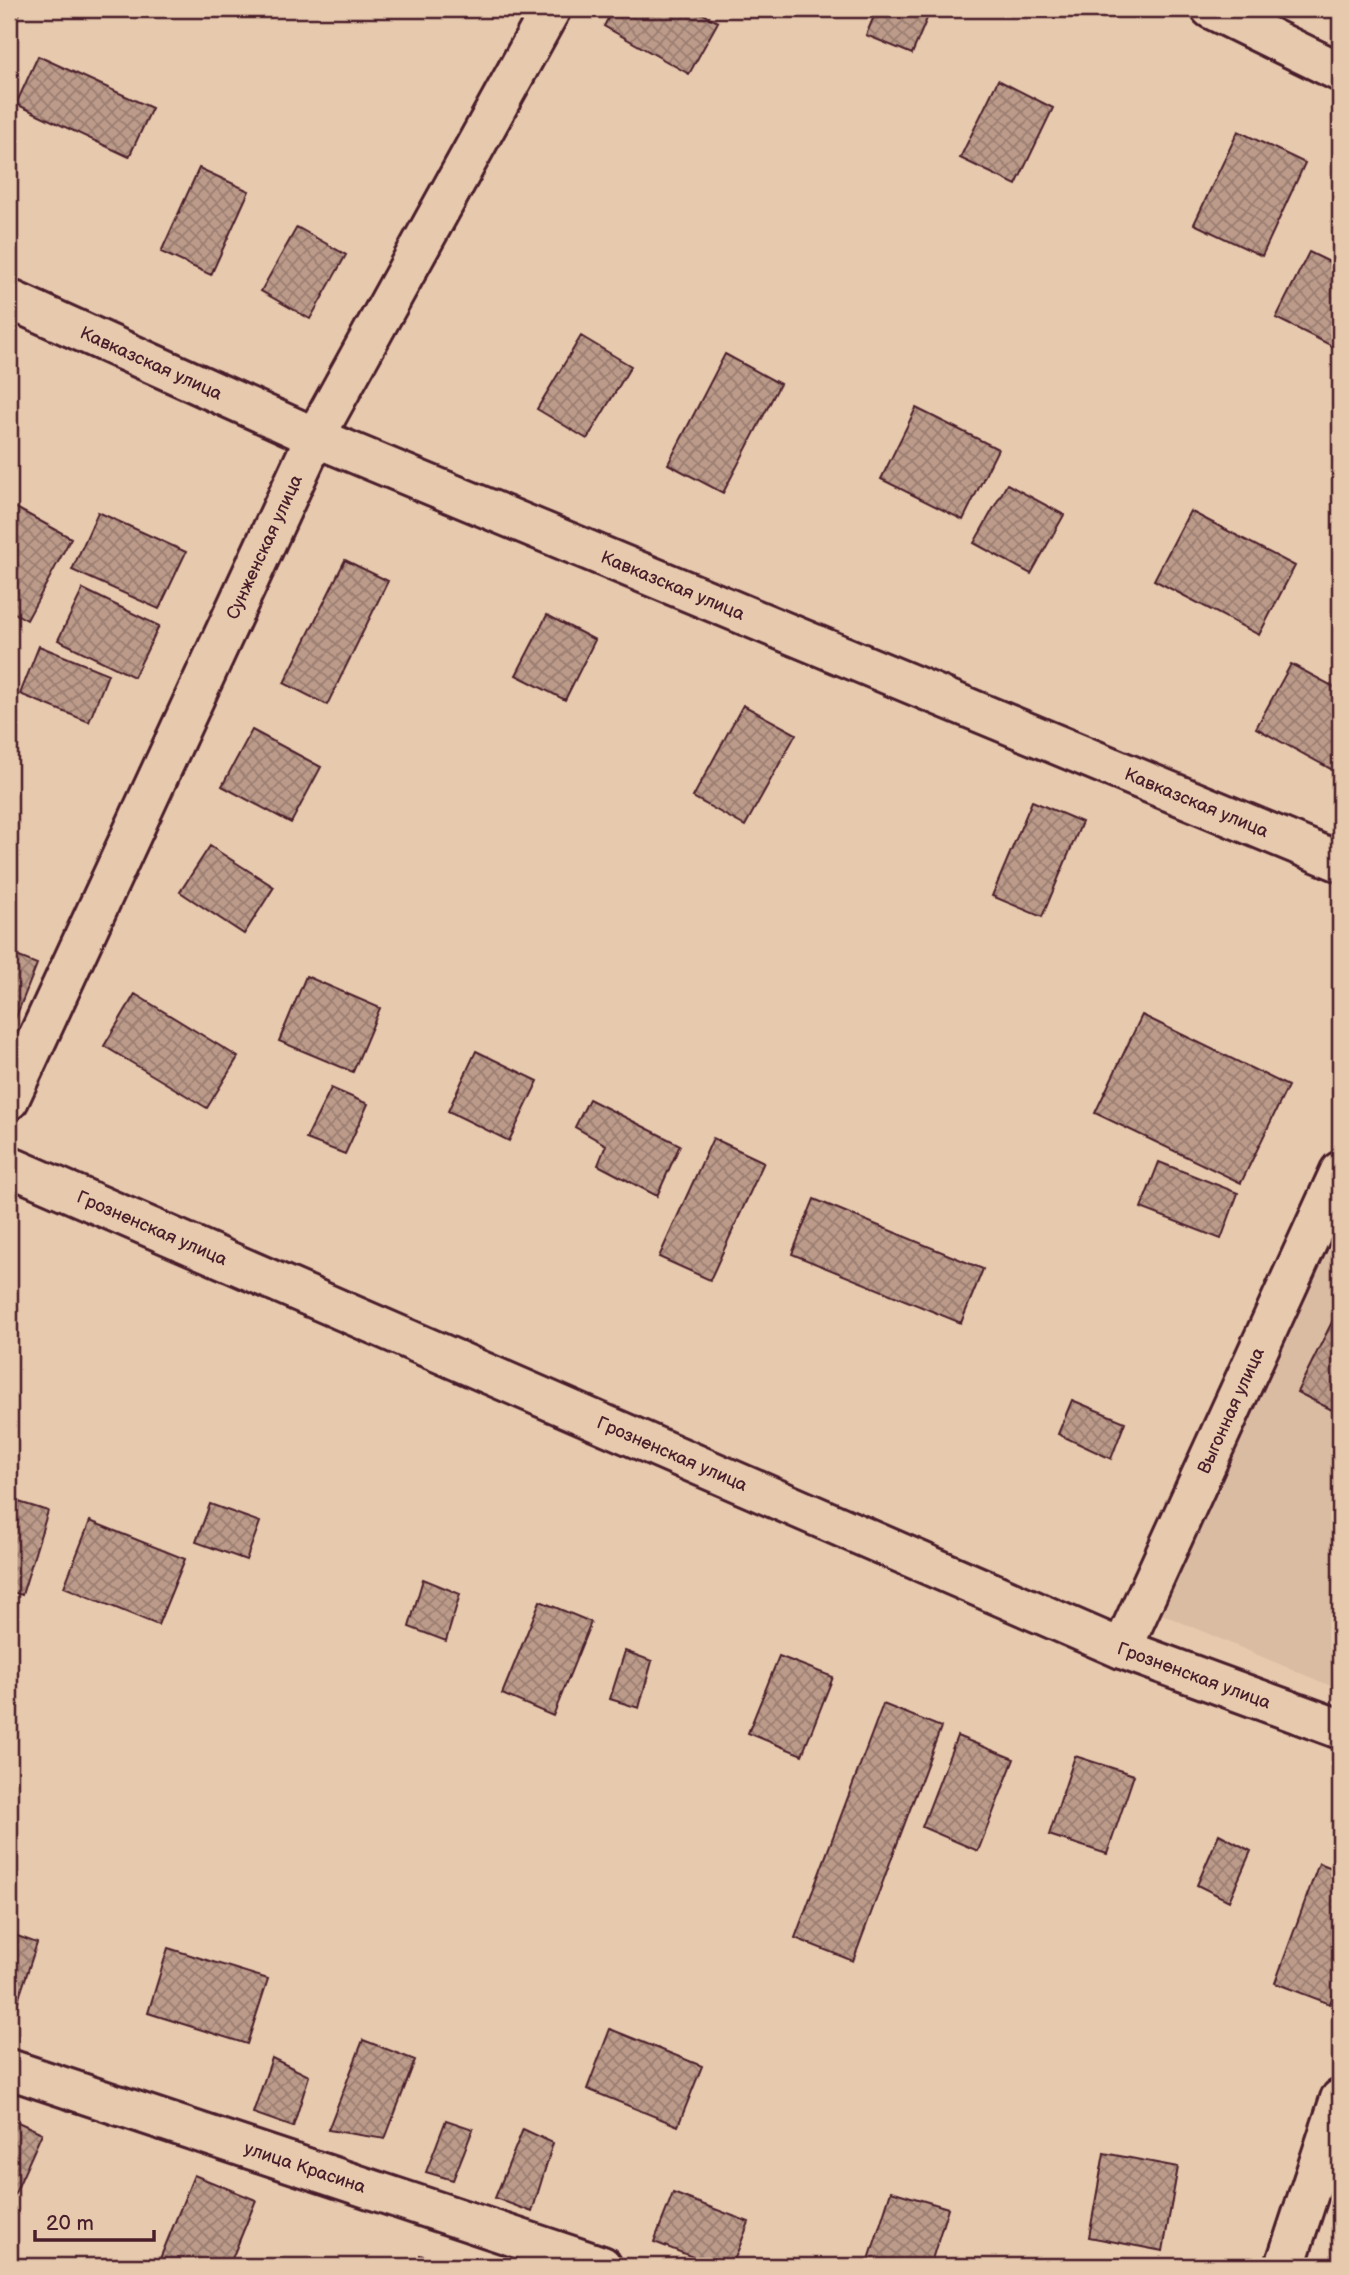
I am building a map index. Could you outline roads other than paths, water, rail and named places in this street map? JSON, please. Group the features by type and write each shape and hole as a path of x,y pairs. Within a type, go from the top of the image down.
{"street":[{"name":"Сунженская улица","path":"9,1100 315,437 551,9"},
{"path":"1211,9 1340,72"},
{"name":"Кавказская улица","path":"9,299 315,437 1340,862"},
{"name":"Грозненская улица","path":"9,1166 1122,1649 1340,1730"},
{"name":"Выгонная улица","path":"1122,1649 1340,1171"},
{"name":"улица Красина","path":"9,2069 601,2266"},
{"path":"1284,2266 1340,2099"}]}
